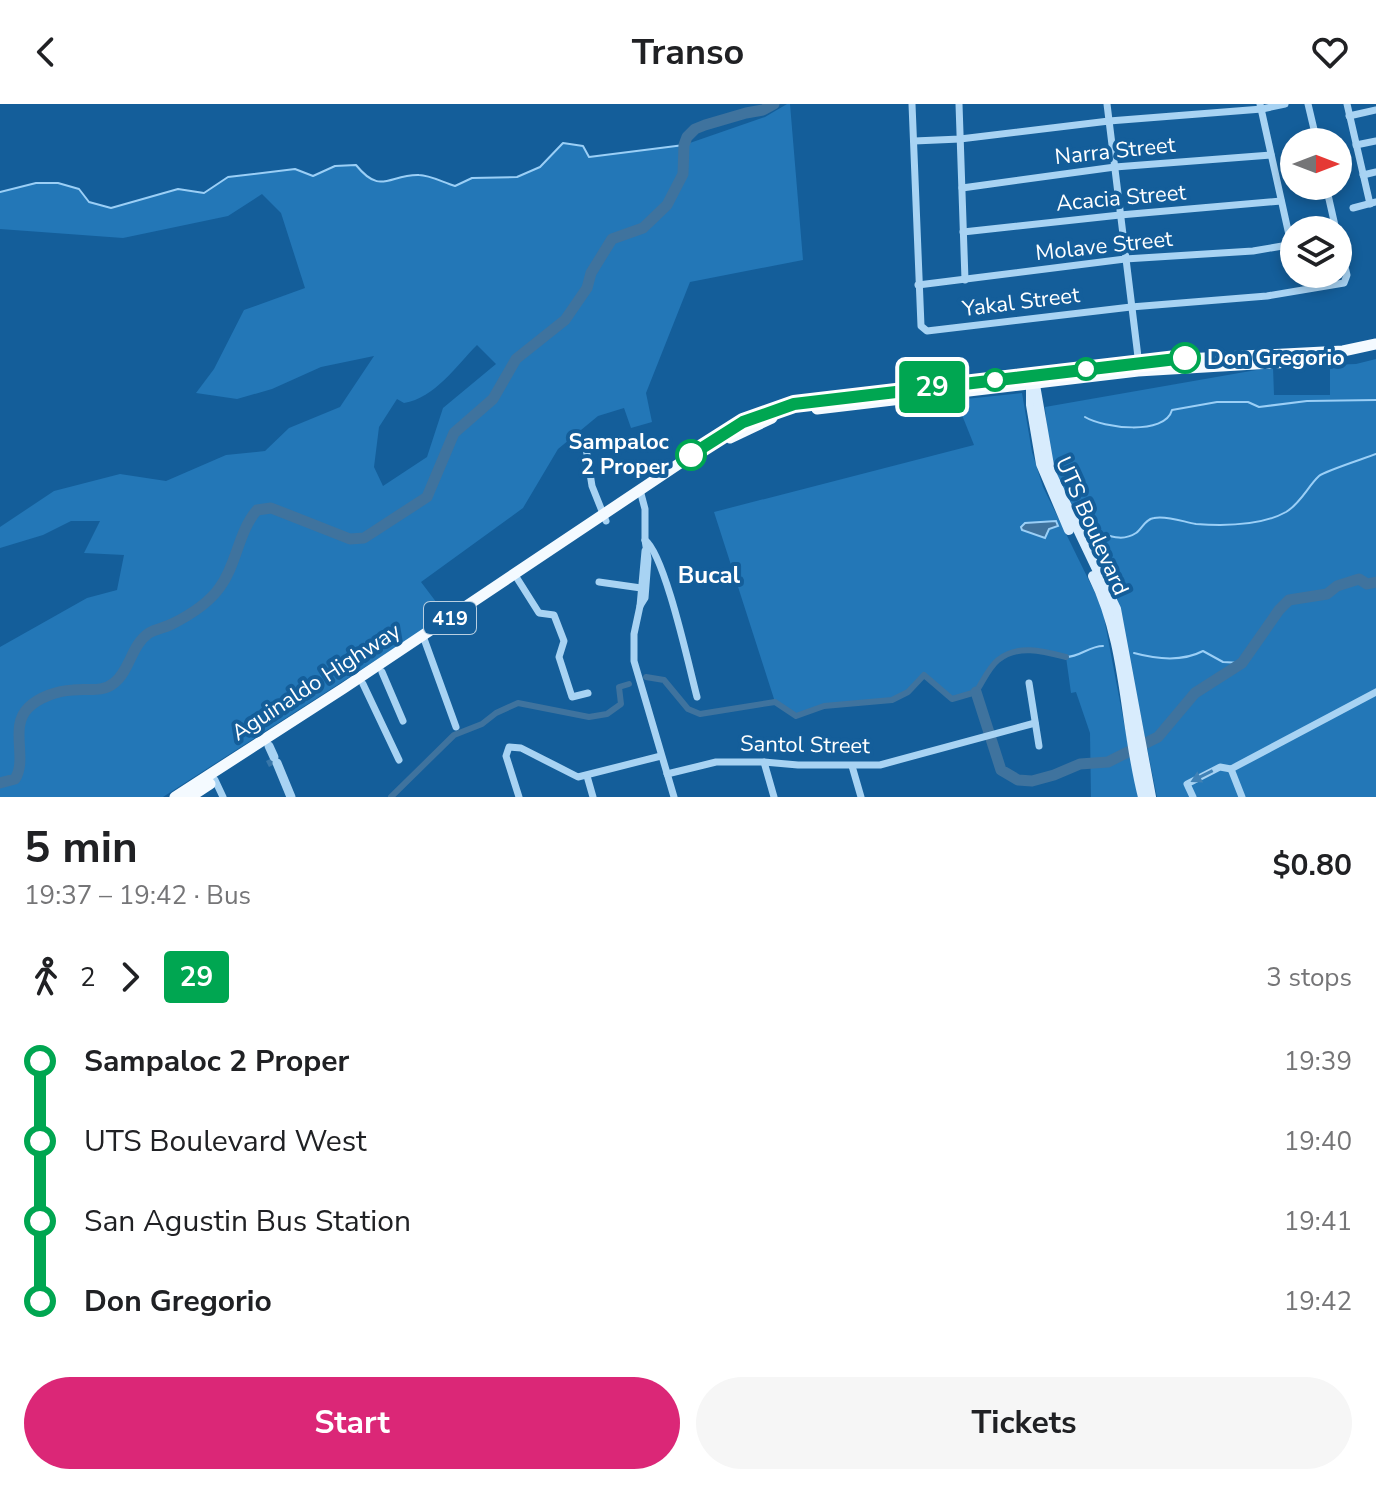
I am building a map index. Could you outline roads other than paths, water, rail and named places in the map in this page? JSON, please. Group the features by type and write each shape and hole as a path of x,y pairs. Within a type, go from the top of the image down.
{"main road":[{"name":"Aguinaldo Highway","path":"175,797 271,756 425,639 604,518 738,433 786,413 1138,365 1343,351 1376,344"},
{"name":"Aguinaldo Highway","path":"1138,365 1343,359 1376,352"},
{"name":"UTS Boulevard","path":"1032,381 1050,471 1116,609 1143,797"},
{"name":"Aguinaldo Highway","path":"195,791 271,756 425,639"},
{"name":"UTS Boulevard","path":"1139,758 1151,797"}],"street":[{"name":"Yakal Street","path":"912,104 918,285 921,326 927,331 1131,307 1267,296 1314,288"},
{"path":"959,104 965,280"},
{"path":"1107,104 1131,307 1129,313 1138,365"},
{"path":"914,141 960,139 1285,104"},
{"path":"1308,104 1314,128"},
{"path":"1347,104 1363,175 1373,203 1353,208"},
{"path":"1261,106 1285,216"},
{"path":"1349,116 1376,110"},
{"path":"1356,145 1376,141"},
{"name":"Narra Street","path":"962,188 1115,167 1271,155"},
{"path":"1363,175 1376,172"},
{"name":"Acacia Street","path":"963,232 1281,201"},
{"name":"Molave Street","path":"918,285 1125,259 1253,251 1280,246"},
{"path":"596,441 586,448 592,486 604,518"},
{"path":"641,494 645,509 645,544 640,606 634,634 637,675 674,797"},
{"path":"640,606 646,589 648,559 645,544"},
{"path":"645,544 653,547 665,582 697,697"},
{"path":"517,578 539,613 554,615 564,641 559,657 572,697 588,693"},
{"path":"599,582 641,588"},
{"path":"425,639 456,727"},
{"path":"382,672 403,721"},
{"path":"1029,683 1039,746"},
{"path":"363,684 399,760"},
{"path":"1193,797 1187,784 1220,767 1231,769 1376,692"},
{"name":"Santol Street","path":"667,774 716,762 880,765 1035,723"},
{"path":"519,797 506,756 509,747 521,748 570,774 587,776 661,756"},
{"path":"271,756 291,797"},
{"path":"764,762 774,797"},
{"path":"852,766 861,797"},
{"path":"1231,769 1242,797"},
{"path":"587,776 593,797"},
{"path":"215,780 223,797"}],"waterway":[{"path":"0,783 15,779 19,771 20,724 28,708 55,693 99,689 114,683 124,672 143,638 191,613 215,593 226,578 246,528 257,510 271,508 350,539 364,538 427,497 454,433 493,399 516,359 565,320 587,288 591,273 612,239 643,228 667,205 683,174 687,137 705,125 763,110 774,104"},
{"path":"0,192 36,183 58,183 79,189 89,202 111,208 178,189 204,193 228,177 295,169 313,176 335,166 356,165 372,180 379,182 419,175 455,186 472,178 517,177 540,167 563,143 583,146 589,157 684,145"},
{"path":"1085,417 1105,424 1146,427 1158,424 1172,410 1217,402 1248,402 1259,407 1307,401 1376,400"},
{"path":"1084,530 1123,538 1136,533 1148,520 1159,517 1218,525 1265,520 1291,508 1319,476 1376,454"},
{"path":"976,692 1001,770 1018,780 1032,781 1080,764 1108,762 1158,737 1195,693 1242,663 1289,600 1327,594 1337,586 1359,579 1367,584 1376,582"},
{"path":"1066,657 1103,646"},
{"path":"646,677 664,680 688,709 700,714 775,702 796,716 824,706 892,700 908,692 924,675 952,699 976,692 995,663 1014,652 1040,651 1066,657"},
{"path":"1134,653 1169,658 1186,657 1203,651 1223,662 1242,663"},
{"path":"391,797 454,735 482,724 496,713 518,703 589,717 607,714 621,704 619,687 629,684"}],"tunnel":[{"path":"270,759 273,765"}],"place":[{"name":"Don Gregorio","path":"1185,358"},
{"name":"Sampaloc 2 Proper","path":"691,455"}],"district":[{"name":"Bucal","path":"709,575"}]}
